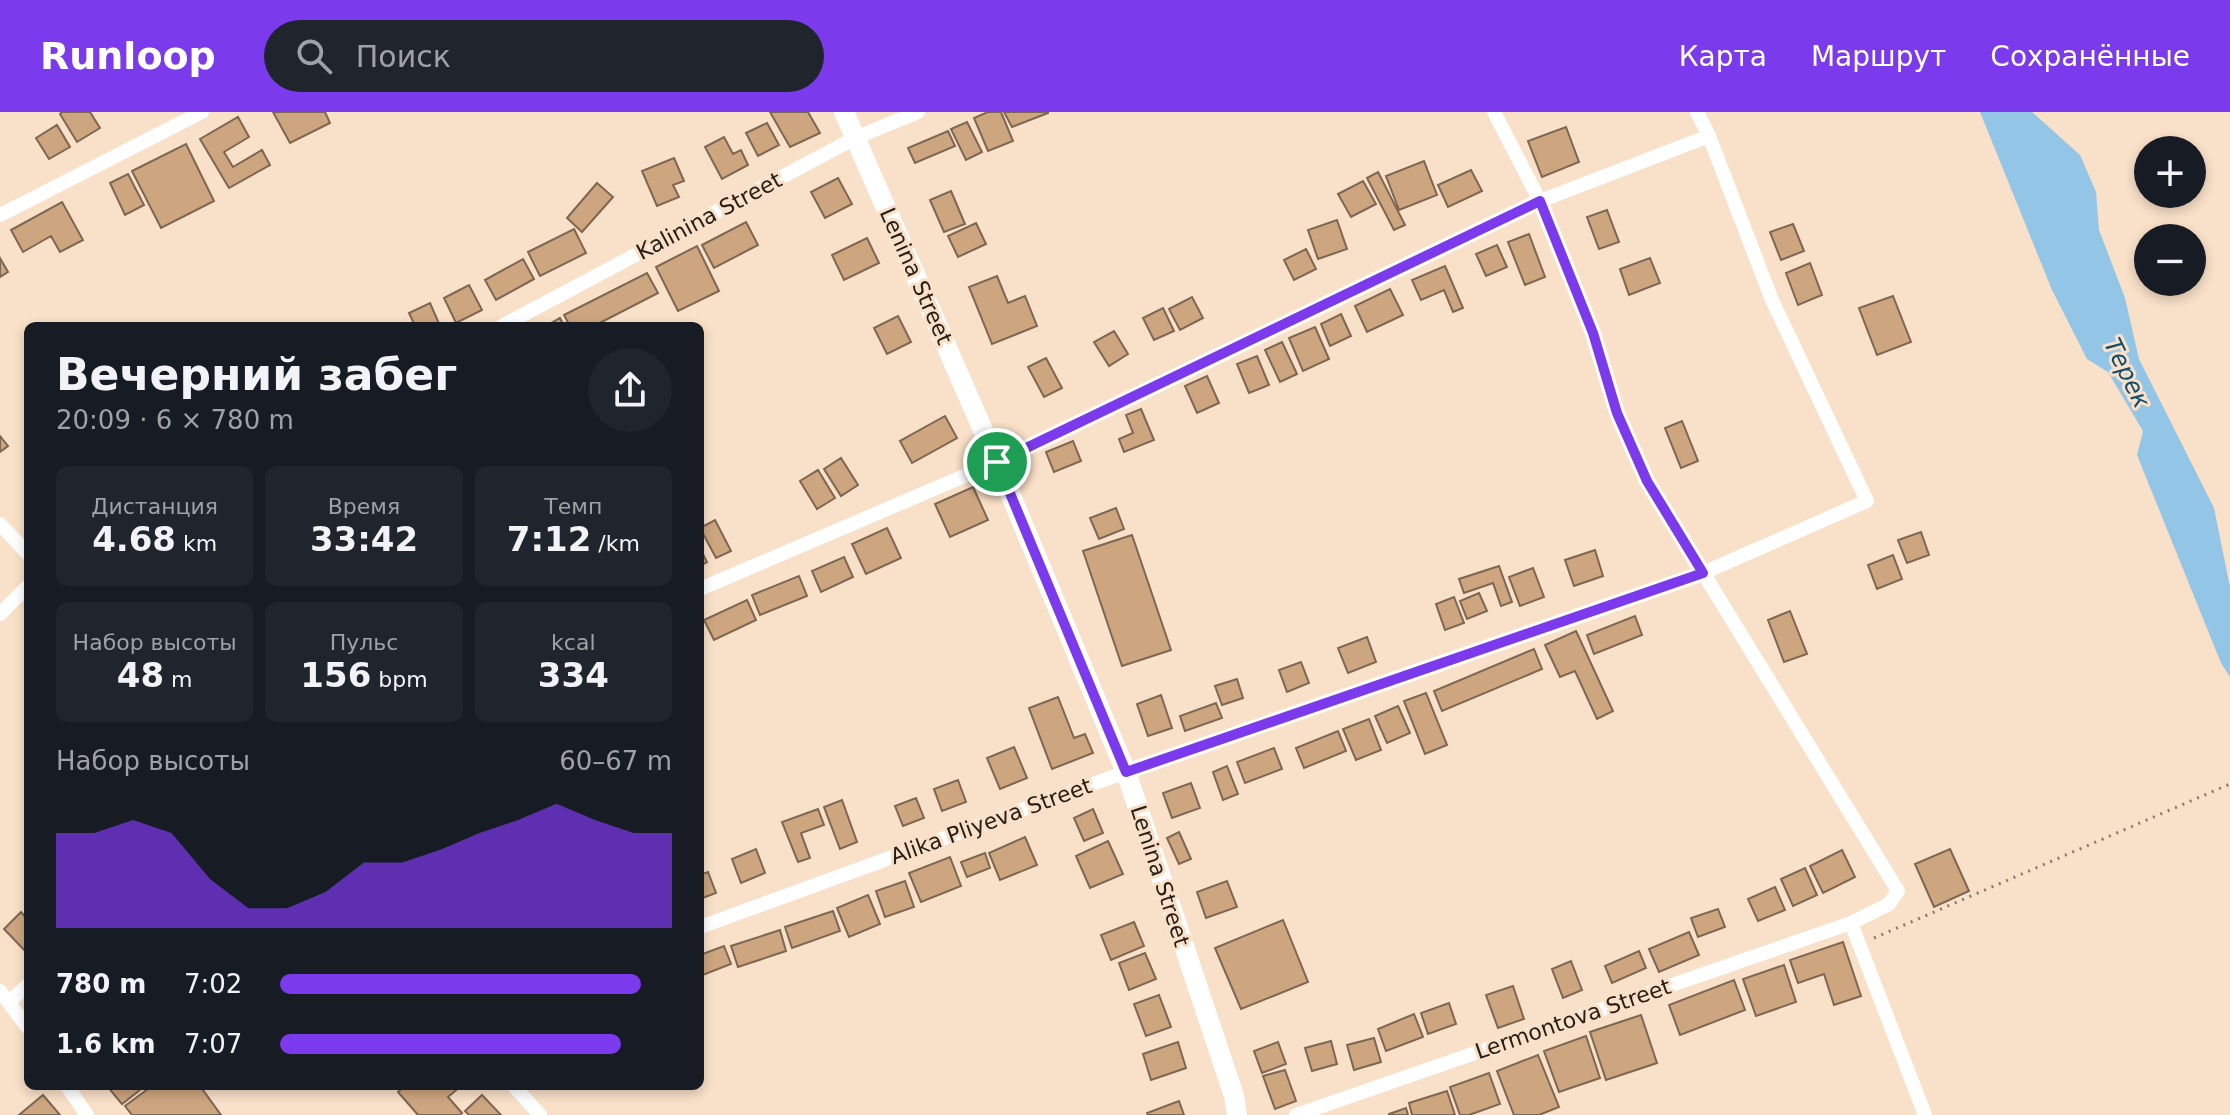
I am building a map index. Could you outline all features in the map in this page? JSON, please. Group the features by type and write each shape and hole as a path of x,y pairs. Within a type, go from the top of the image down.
{"street":[{"path":"0,215 202,112"},
{"name":"Lenina Street","path":"844,112 997,462 1126,772 1234,1096 1237,1115"},
{"name":"Kalinina Street","path":"510,322 855,138 918,112"},
{"path":"1494,112 1540,201 1593,333 1617,413 1641,467 1703,573"},
{"path":"704,587 997,462 1540,201 1709,136 1697,112"},
{"name":"Alika Pliyeva Street","path":"704,926 1126,772 1703,573 1867,501 1772,300 1709,136"},
{"path":"0,524 24,550"},
{"name":"Lermontova Street","path":"1296,1115 1851,923 1889,904 1898,891 1890,874 1703,573"},
{"path":"0,614 24,590"},
{"path":"1851,923 1925,1115"},
{"path":"24,987 5,996 24,1022"},
{"path":"70,1090 87,1115"},
{"path":"518,1090 540,1115"}],"path":[{"path":"1884,934 2230,784"}],"water":[{"name":"Терек","path":"1980,112 2032,112 2080,155 2096,192 2099,230 2125,298 2139,359 2214,508 2230,587 2230,677 2221,663 2137,455 2143,431 2108,372 2087,359 2052,290"}],"building":[{"path":"90,112 100,128 77,142 60,114"},
{"path":"273,112 325,112 330,123 290,143"},
{"path":"770,112 808,112 820,133 790,147"},
{"path":"988,112 1001,112 1013,141 988,151 974,118"},
{"path":"1004,112 1048,112 1048,113 1012,127"},
{"path":"238,117 249,137 224,152 233,167 262,150 270,165 229,188 200,139"},
{"path":"967,122 982,152 966,160 951,129"},
{"path":"767,123 779,145 758,156 746,133"},
{"path":"57,125 70,147 49,159 36,138"},
{"path":"1566,127 1579,162 1542,177 1528,141"},
{"path":"948,131 955,146 915,163 908,148"},
{"path":"724,137 733,154 741,150 748,165 722,179 705,147"},
{"path":"186,144 214,201 161,228 132,171"},
{"path":"674,158 684,181 673,185 679,197 657,206 642,171"},
{"path":"1424,161 1437,195 1399,210 1386,176"},
{"path":"1471,170 1482,191 1448,207 1438,185"},
{"path":"1378,172 1405,225 1394,230 1367,178"},
{"path":"128,174 144,205 125,215 110,183"},
{"path":"838,178 852,204 825,218 811,192"},
{"path":"1363,181 1376,204 1351,217 1338,194"},
{"path":"597,183 613,197 582,232 567,218"},
{"path":"951,191 965,224 944,232 930,200"},
{"path":"62,202 83,240 60,252 51,236 23,252 11,230"},
{"path":"1607,210 1619,242 1599,249 1587,217"},
{"path":"1337,220 1347,249 1318,259 1308,230"},
{"path":"746,222 758,245 714,268 702,245"},
{"path":"976,223 986,244 958,257 948,236"},
{"path":"1793,224 1804,251 1781,260 1770,232"},
{"path":"574,229 586,253 540,276 528,252"},
{"path":"1529,234 1545,277 1525,285 1508,242"},
{"path":"867,238 879,263 844,280 832,255"},
{"path":"1497,245 1507,267 1486,276 1476,254"},
{"path":"697,246 719,291 678,311 656,267"},
{"path":"1306,249 1316,269 1294,280 1284,260"},
{"path":"0,258 8,272 0,277"},
{"path":"1650,258 1660,283 1629,295 1620,269"},
{"path":"523,259 534,279 496,300 485,280"},
{"path":"1810,263 1822,295 1798,305 1786,273"},
{"path":"1445,266 1463,308 1453,312 1444,290 1421,300 1412,280"},
{"path":"647,273 658,293 602,322 568,322 564,315"},
{"path":"997,276 1008,303 1025,296 1037,326 992,344 969,287"},
{"path":"469,285 482,310 456,322 444,298"},
{"path":"1390,289 1403,315 1367,332 1355,306"},
{"path":"1893,296 1911,342 1877,355 1859,308"},
{"path":"1192,297 1203,318 1180,330 1169,309"},
{"path":"430,303 438,322 413,322 409,313"},
{"path":"1163,308 1174,331 1154,340 1143,318"},
{"path":"1341,314 1351,336 1330,346 1321,324"},
{"path":"898,316 911,342 887,354 874,328"},
{"path":"1315,327 1329,359 1303,371 1289,338"},
{"path":"1114,331 1128,354 1109,366 1094,342"},
{"path":"1282,342 1297,374 1280,382 1265,350"},
{"path":"1257,356 1269,385 1249,393 1237,364"},
{"path":"1046,358 1062,388 1044,397 1028,367"},
{"path":"1207,376 1219,403 1197,413 1185,386"},
{"path":"1141,409 1154,440 1124,452 1119,439 1133,433 1126,415"},
{"path":"945,416 957,438 912,463 900,441"},
{"path":"1682,421 1698,461 1681,468 1665,428"},
{"path":"0,436 8,446 0,452"},
{"path":"1073,441 1081,461 1054,472 1046,452"},
{"path":"841,458 858,485 841,496 824,469"},
{"path":"818,470 835,498 817,509 800,481"},
{"path":"973,487 988,520 950,537 935,504"},
{"path":"1116,508 1124,529 1099,539 1090,518"},
{"path":"715,520 731,551 716,558 704,536 704,526"},
{"path":"887,528 901,558 866,574 852,544"},
{"path":"1921,532 1929,555 1907,563 1898,540"},
{"path":"1132,535 1171,650 1122,666 1083,551"},
{"path":"1595,550 1603,576 1574,586 1565,560"},
{"path":"1893,555 1902,579 1877,589 1868,565"},
{"path":"844,557 853,577 821,592 812,571"},
{"path":"1499,566 1512,602 1501,606 1493,583 1464,593 1459,579"},
{"path":"1533,568 1544,597 1520,606 1509,577"},
{"path":"799,576 807,596 760,615 752,595"},
{"path":"1479,593 1487,611 1467,619 1460,601"},
{"path":"1454,597 1464,623 1445,630 1436,604"},
{"path":"747,600 756,620 714,640 704,620"},
{"path":"1790,611 1807,654 1784,662 1768,620"},
{"path":"1635,616 1642,635 1594,654 1587,635"},
{"path":"1576,631 1613,711 1597,719 1575,671 1560,677 1545,645"},
{"path":"1367,637 1376,662 1348,673 1338,648"},
{"path":"1534,649 1542,669 1442,711 1434,691"},
{"path":"1301,662 1309,683 1287,692 1279,670"},
{"path":"1237,679 1243,698 1222,705 1215,686"},
{"path":"1426,693 1447,745 1425,754 1404,701"},
{"path":"1161,695 1172,728 1148,736 1137,704"},
{"path":"1058,697 1074,738 1085,734 1093,753 1052,769 1029,708"},
{"path":"1216,703 1222,718 1185,731 1180,716"},
{"path":"1398,706 1410,733 1387,743 1375,716"},
{"path":"1369,719 1381,750 1356,760 1343,729"},
{"path":"1338,731 1346,751 1304,768 1296,748"},
{"path":"1014,747 1027,778 1000,789 987,758"},
{"path":"1274,748 1282,769 1245,783 1237,762"},
{"path":"1227,766 1238,794 1223,800 1213,772"},
{"path":"958,780 966,802 942,811 934,789"},
{"path":"1191,783 1200,808 1172,818 1163,793"},
{"path":"916,798 924,818 903,826 895,806"},
{"path":"842,800 857,842 840,849 824,807"},
{"path":"818,809 824,825 801,833 810,858 798,862 782,822"},
{"path":"1093,809 1103,833 1084,841 1074,818"},
{"path":"1179,832 1191,859 1179,864 1167,838"},
{"path":"1025,837 1037,865 1000,880 989,853"},
{"path":"1108,841 1123,874 1090,888 1076,856"},
{"path":"756,849 765,873 741,883 732,859"},
{"path":"1950,849 1969,891 1934,907 1915,864"},
{"path":"1842,850 1855,877 1823,893 1810,866"},
{"path":"985,853 990,868 967,877 961,862"},
{"path":"950,857 961,886 921,902 909,873"},
{"path":"1805,868 1817,895 1793,906 1781,879"},
{"path":"708,872 716,893 704,898 704,874"},
{"path":"905,881 914,907 885,917 876,891"},
{"path":"1227,881 1237,907 1206,918 1197,892"},
{"path":"1775,887 1785,910 1758,921 1748,899"},
{"path":"868,895 880,924 849,937 837,908"},
{"path":"1718,909 1725,927 1698,937 1691,918"},
{"path":"833,911 840,931 792,948 785,927"},
{"path":"21,912 24,915 24,950 4,929"},
{"path":"1283,920 1308,982 1241,1009 1215,948"},
{"path":"1134,922 1144,946 1111,960 1101,935"},
{"path":"780,930 786,951 738,967 731,946"},
{"path":"1689,932 1699,955 1659,972 1649,949"},
{"path":"1843,942 1861,996 1834,1005 1824,974 1798,983 1790,960"},
{"path":"724,946 731,964 704,974 704,954"},
{"path":"1639,951 1646,968 1612,983 1605,966"},
{"path":"1145,953 1156,979 1129,990 1119,963"},
{"path":"1571,961 1582,990 1563,998 1552,969"},
{"path":"1784,965 1796,1002 1756,1016 1743,979"},
{"path":"1734,980 1745,1010 1680,1035 1669,1005"},
{"path":"1513,986 1524,1019 1498,1028 1486,995"},
{"path":"1159,995 1171,1027 1146,1036 1134,1004"},
{"path":"1449,1003 1456,1024 1428,1034 1421,1013"},
{"path":"1414,1014 1423,1037 1386,1051 1378,1029"},
{"path":"1641,1015 1657,1063 1606,1080 1590,1032"},
{"path":"1586,1036 1600,1078 1559,1092 1544,1051"},
{"path":"1374,1038 1381,1062 1354,1070 1347,1045"},
{"path":"1331,1041 1337,1064 1312,1071 1305,1048"},
{"path":"1178,1042 1186,1068 1151,1080 1143,1054"},
{"path":"1278,1042 1286,1064 1262,1073 1254,1051"},
{"path":"1538,1055 1559,1107 1539,1115 1514,1115 1497,1071"},
{"path":"1285,1070 1296,1101 1275,1109 1263,1076"},
{"path":"1489,1073 1500,1104 1460,1115 1450,1087"},
{"path":"110,1090 140,1090 122,1104"},
{"path":"147,1090 203,1090 221,1115 132,1115 125,1106"},
{"path":"456,1090 448,1097 462,1113 418,1115 398,1092"},
{"path":"1447,1091 1455,1115 1412,1115 1409,1103"},
{"path":"43,1095 60,1115 19,1115"},
{"path":"482,1095 501,1115 469,1115 465,1111"},
{"path":"1179,1101 1184,1115 1147,1113"},
{"path":"1406,1108 1408,1115 1389,1115 1389,1114"}],"route":[{"path":"1540,201 1593,333 1617,413 1647,481 1703,573 1126,772 997,462 1540,201"}]}
